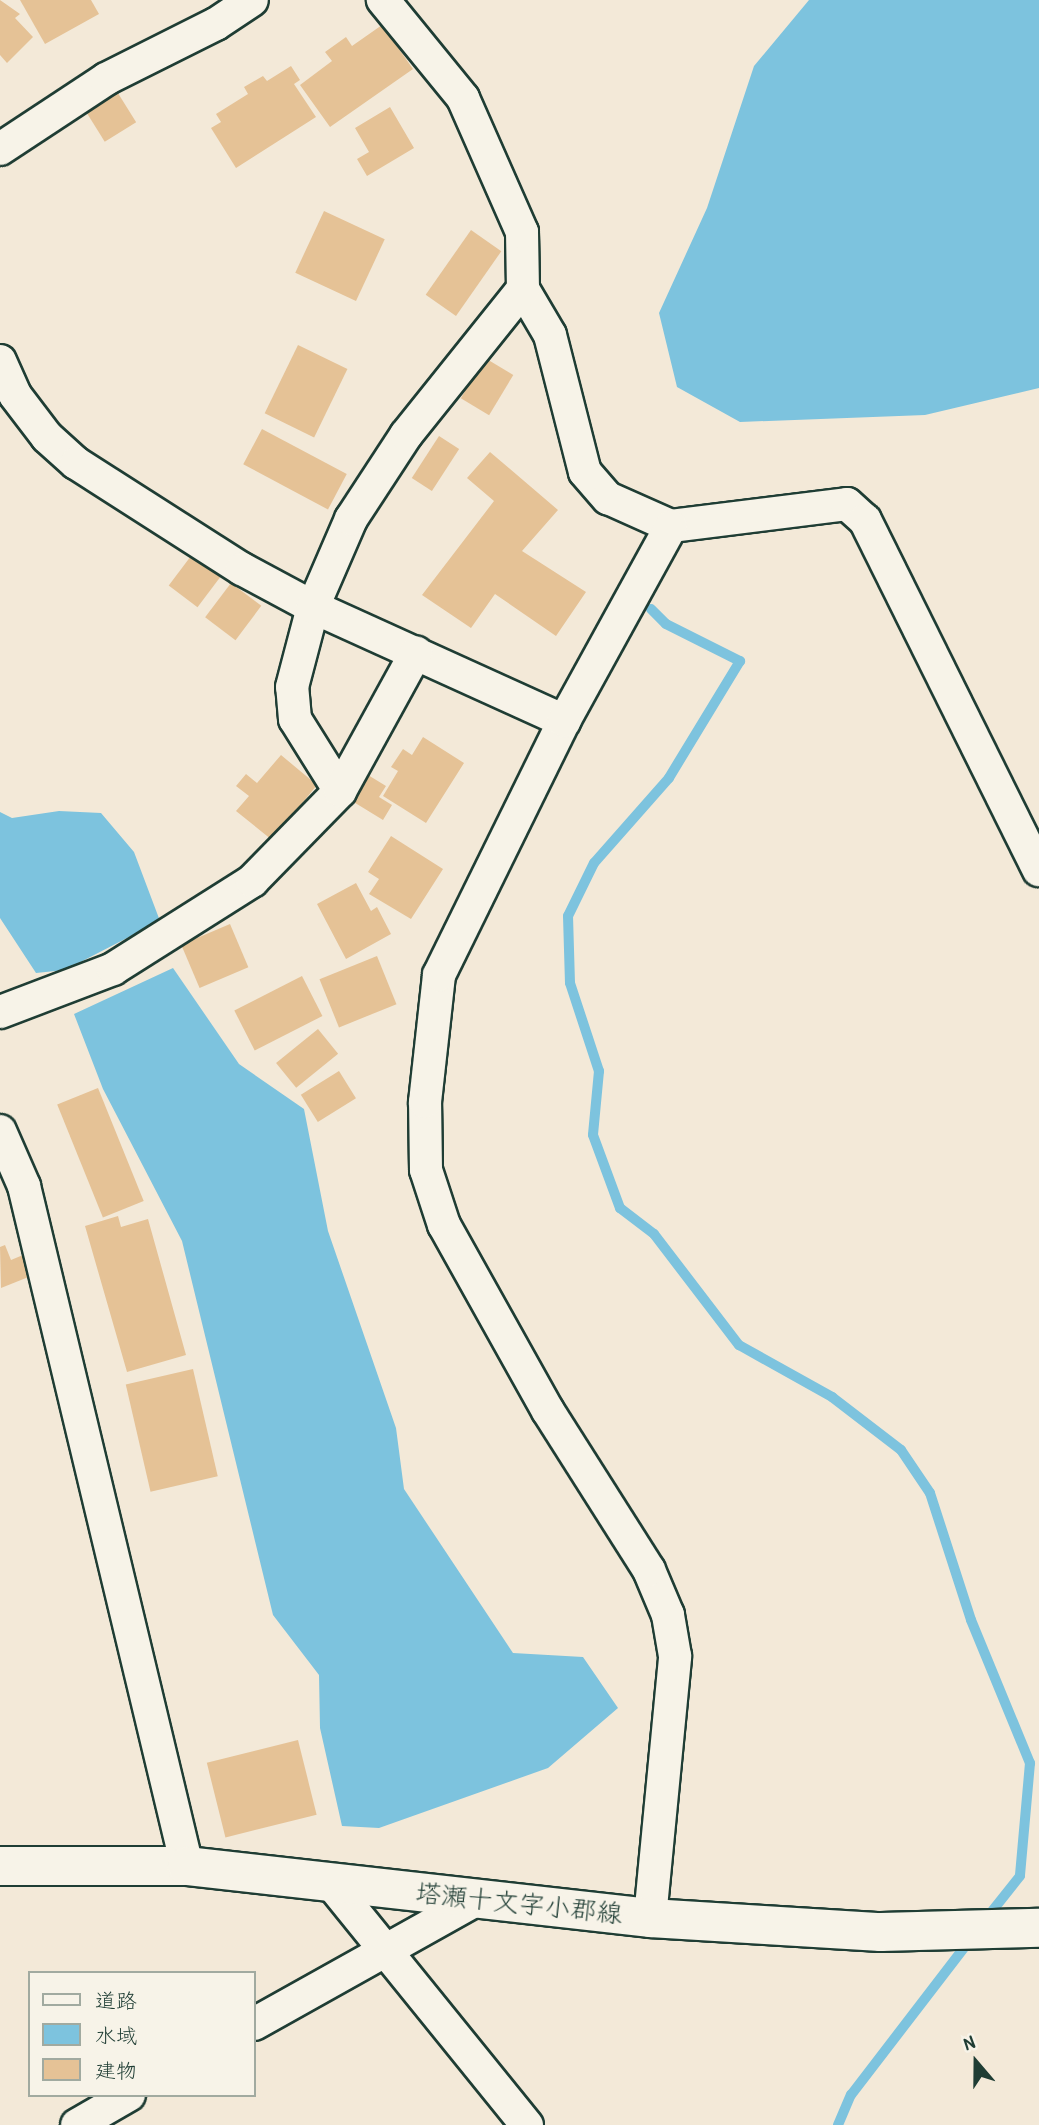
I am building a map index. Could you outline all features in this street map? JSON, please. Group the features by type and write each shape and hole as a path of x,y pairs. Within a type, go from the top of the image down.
{"main road":[{"name":"塔瀬十文字小郡線","path":"0,1866 187,1867 650,1918 881,1932 1039,1928"}],"street":[{"path":"0,149 106,79 216,24 252,0"},
{"path":"383,0 468,108 522,233 523,289 550,335 585,472 608,498 671,526 847,504 865,520 1039,870"},
{"path":"340,791 295,719 292,687 313,607 351,519 406,435 523,289"},
{"path":"0,361 15,395 47,437 76,463 242,569 313,607 564,721"},
{"path":"650,1918 675,1656 668,1615 649,1570 470,1277 444,1225 426,1170 429,1043 439,975 564,721 671,526"},
{"path":"0,1012 113,969 206,913 252,881 340,791 416,653"},
{"path":"0,1131 24,1186 187,1867"},
{"path":"331,1882 527,2125"},
{"path":"256,2023 479,1898"},
{"path":"77,2125 126,2097"}],"water":[{"path":"809,0 1039,0 1039,388 925,415 740,422 677,387 659,313 707,208 754,66"},
{"path":"59,811 101,813 134,852 160,921 65,970 36,973 0,918 0,812 12,818"},
{"path":"173,968 239,1064 304,1109 328,1231 396,1428 404,1489 513,1653 583,1657 618,1708 548,1768 379,1828 342,1826 320,1728 319,1675 273,1615 182,1241 103,1089 74,1014"}],"building":[{"path":"0,0 20,14 15,18 33,37 7,63 0,55"},
{"path":"20,0 91,0 99,14 45,44"},
{"path":"382,25 413,69 330,127 300,85 332,61 325,52 346,37 352,46"},
{"path":"291,66 300,80 294,84 316,117 236,168 211,128 221,122 216,114 248,94 244,87 263,76 267,81"},
{"path":"116,90 136,122 105,142 85,110"},
{"path":"390,107 414,148 367,176 357,159 369,152 355,128"},
{"path":"324,211 385,239 356,301 295,273"},
{"path":"471,230 501,251 456,316 426,295"},
{"path":"298,345 347,369 314,437 265,413"},
{"path":"485,358 513,375 489,415 461,398"},
{"path":"262,429 347,474 328,509 243,464"},
{"path":"439,436 459,449 432,491 412,478"},
{"path":"490,452 558,510 522,551 586,592 556,636 495,594 471,628 422,595 494,501 467,478"},
{"path":"194,552 223,574 197,607 169,586"},
{"path":"231,583 261,606 235,640 205,617"},
{"path":"423,737 464,763 426,823 383,796 398,771 391,767 403,749 412,755"},
{"path":"281,755 317,785 272,840 236,811 249,796 236,786 246,774 257,783"},
{"path":"368,775 386,786 379,797 392,805 383,820 352,801"},
{"path":"391,836 443,869 411,919 369,894 379,879 368,872"},
{"path":"356,883 371,911 377,907 391,934 346,959 317,904"},
{"path":"230,924 248,967 200,988 181,945"},
{"path":"377,956 396,1004 339,1027 320,979"},
{"path":"302,976 322,1016 255,1051 234,1011"},
{"path":"318,1029 338,1054 296,1088 276,1063"},
{"path":"339,1071 356,1098 318,1122 301,1095"},
{"path":"98,1088 144,1201 103,1218 57,1104"},
{"path":"118,1216 121,1227 148,1219 186,1355 127,1372 85,1226"},
{"path":"5,1245 11,1260 23,1255 31,1276 1,1288 0,1247"},
{"path":"193,1369 218,1476 151,1492 126,1385"},
{"path":"298,1740 317,1815 225,1837 207,1763"}],"waterway":[{"path":"651,609 666,624 740,661 669,778 594,863 568,916 570,983 599,1071 593,1135 620,1208 654,1234 739,1345 832,1397 901,1450 930,1493 971,1620 1030,1763 1020,1876 985,1920"},
{"path":"838,2125 851,2095 969,1941"}]}
